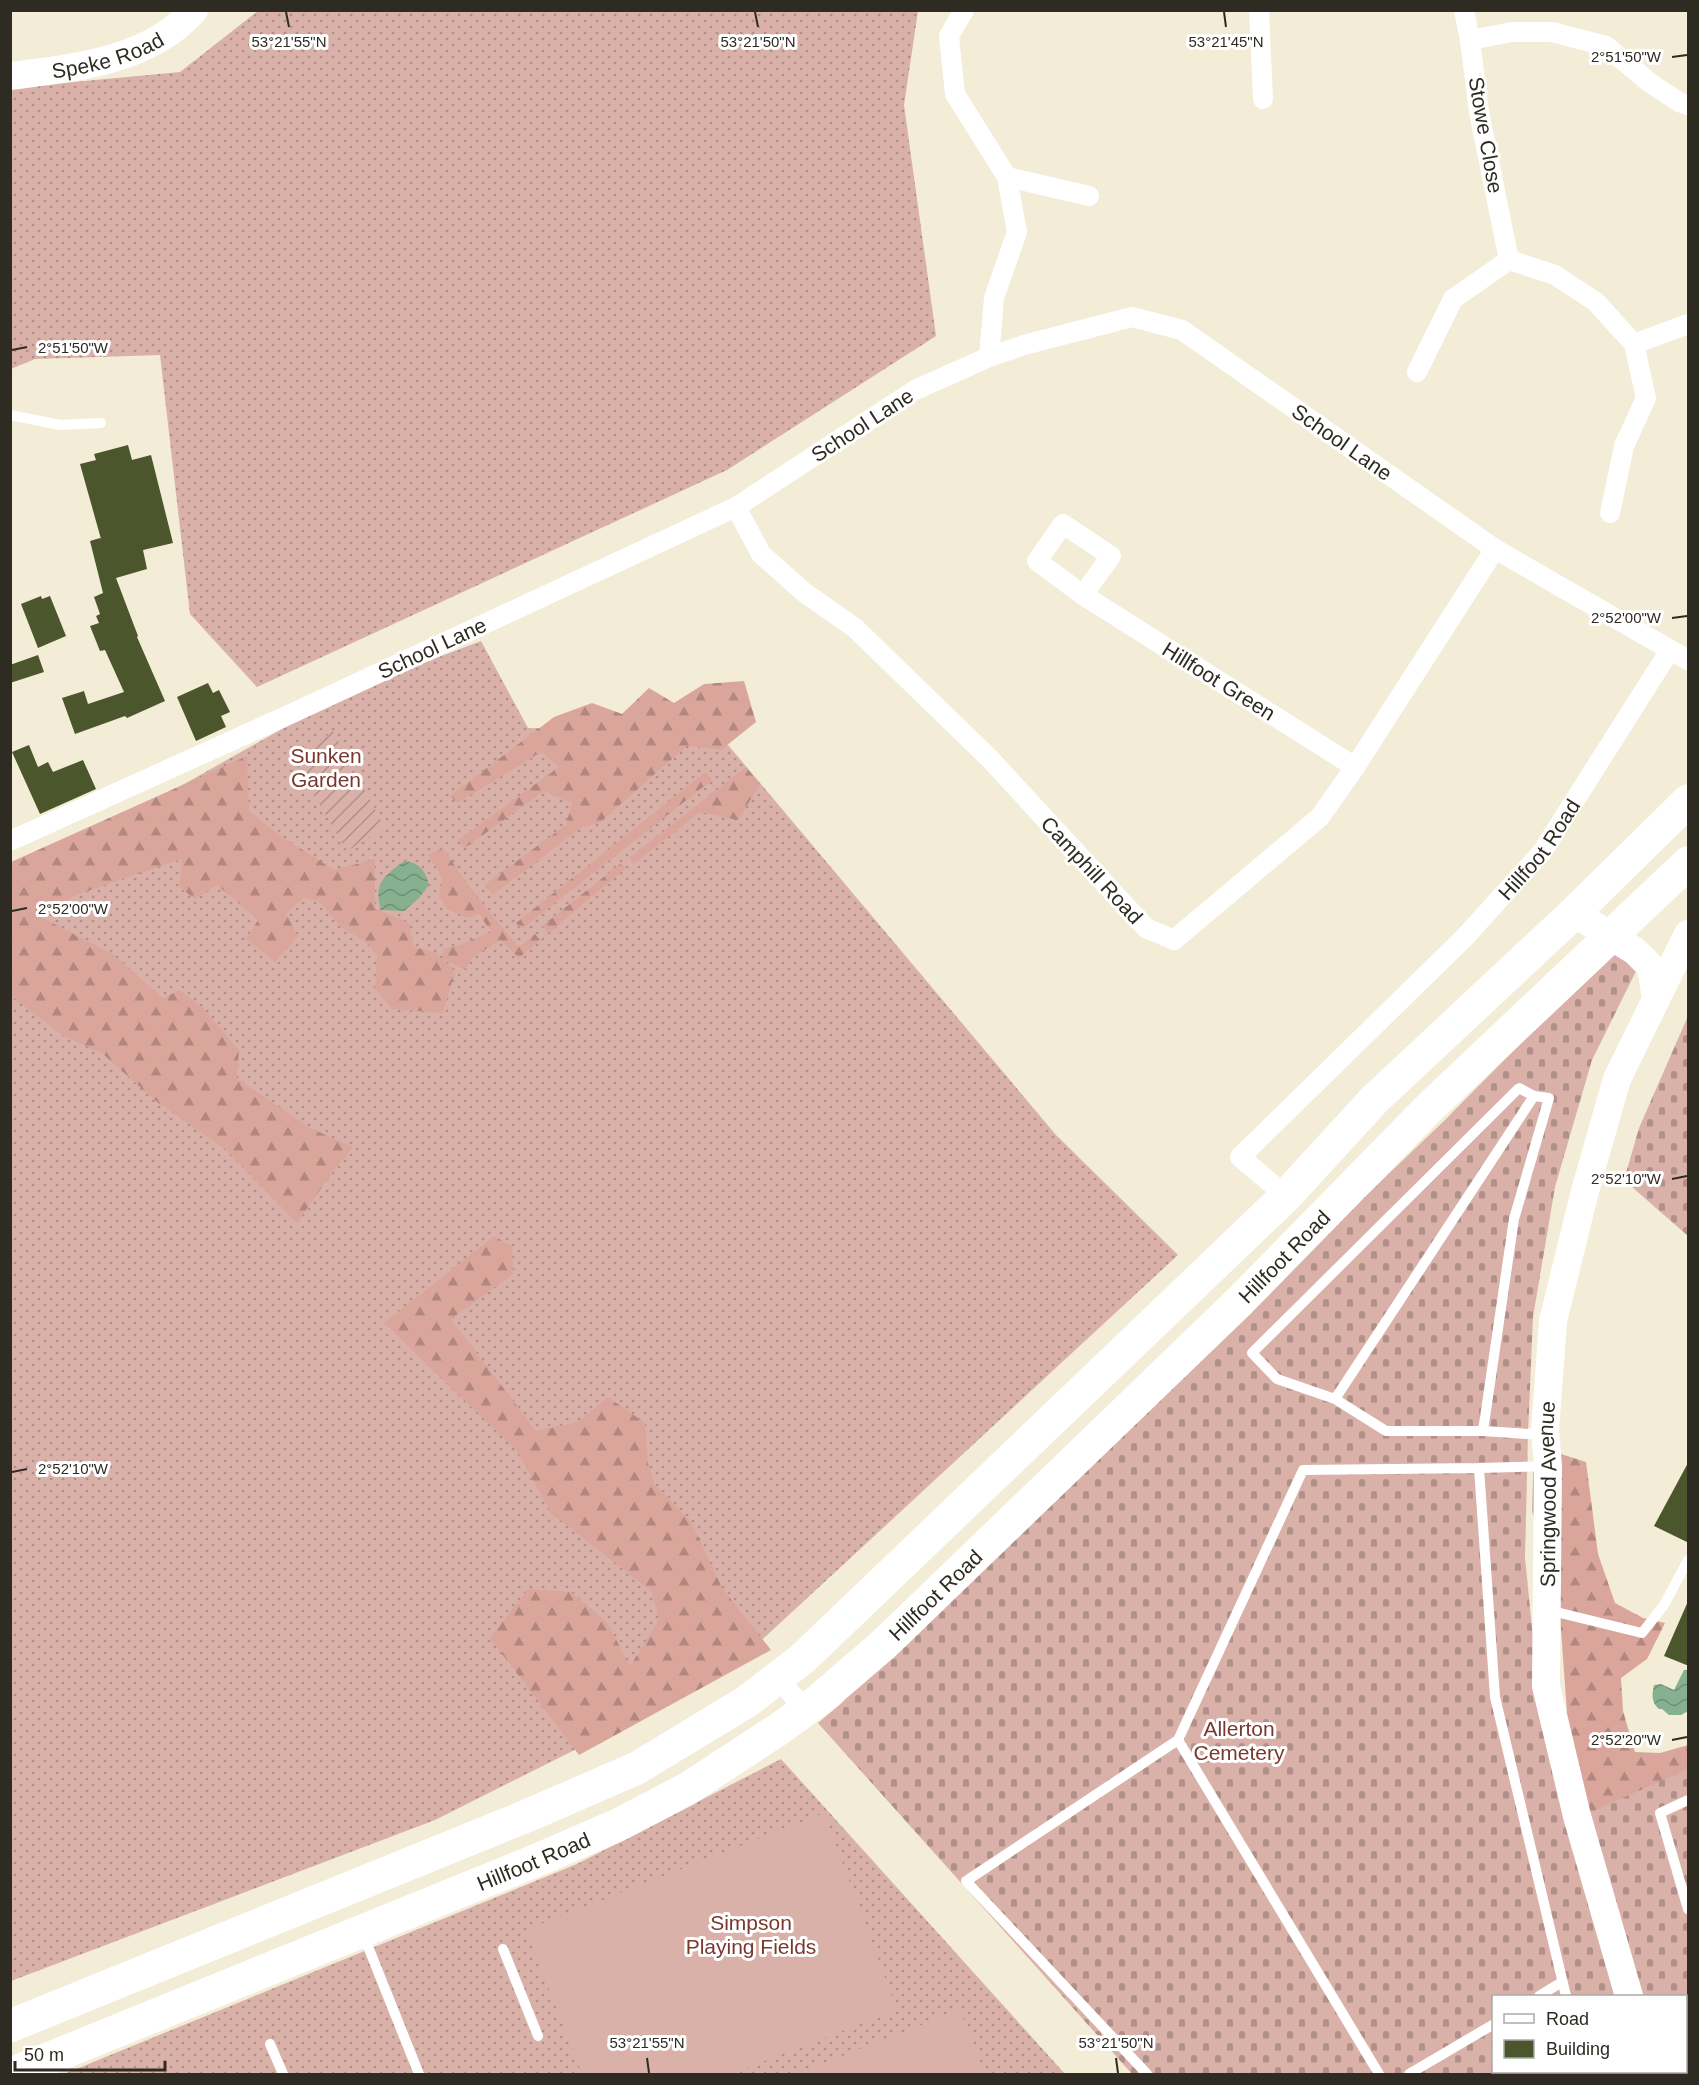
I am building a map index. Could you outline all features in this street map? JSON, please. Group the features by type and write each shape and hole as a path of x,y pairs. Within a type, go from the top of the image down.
{"highway":[{"name":"Hillfoot Road","path":"10,2026 529,1815 638,1768 746,1702 809,1653 1286,1196 1374,1100 1574,913 1689,801"},
{"name":"Hillfoot Road","path":"11,2074 618,1825 687,1789 805,1710 892,1636 1240,1302 1429,1108 1689,863"}],"street":[{"name":"Speke Road","path":"10,76 76,67 150,45 181,26 194,10"},
{"path":"964,10 949,36 955,93 1007,177 1017,232 994,298 989,357"},
{"path":"1259,10 1263,99"},
{"name":"Stowe Close","path":"1464,10 1479,112 1509,260"},
{"path":"1470,40 1512,32 1552,32 1606,46 1650,83 1679,102 1689,105"},
{"path":"1007,177 1089,196"},
{"path":"1417,372 1453,299 1509,260 1555,275 1596,302 1634,344 1646,398 1624,446 1610,513"},
{"name":"School Lane","path":"10,841 736,507 915,390 989,357 1024,345 1132,317 1182,330 1495,549 1689,660"},
{"path":"1634,344 1689,324"},
{"name":"Camphill Road","path":"736,507 761,554 805,593 855,628 990,759 1146,928 1174,940 1320,817 1355,767 1495,549"},
{"name":"Hillfoot Green","path":"1083,595 1355,767"},
{"name":"Hillfoot Road","path":"1286,1196 1240,1157 1465,937 1542,852 1670,650"},
{"path":"1574,913 1635,951 1651,968 1656,999"},
{"name":"Springwood Avenue","path":"1629,1995 1577,1816 1546,1686 1548,1466 1545,1431 1552,1321 1585,1191 1617,1079 1689,934"},
{"path":"777,1678 805,1710"}],"lane":[{"path":"10,416 60,425 101,423"},
{"path":"1483,1431 1514,1220 1549,1098 1534,1096 1519,1089 1252,1353 1276,1379 1335,1399 1386,1431 1483,1431 1528,1434 1545,1431"},
{"path":"1335,1399 1534,1096"},
{"path":"1147,2074 966,1881 1178,1740 1303,1470 1548,1466"},
{"path":"1479,1468 1495,1697 1566,1995"},
{"path":"1547,1610 1642,1633 1664,1605 1689,1560"},
{"path":"1178,1740 1378,2074"},
{"path":"1689,1800 1660,1813 1689,1910"},
{"path":"362,1931 419,2074"},
{"path":"503,1949 538,2036"},
{"path":"1541,1995 1562,1982"},
{"path":"1409,2074 1492,2025"},
{"path":"270,2044 283,2074"}],"green space":[{"path":"258,11 918,11 904,105 936,336 727,470 257,687 190,614 160,355 35,359 11,369 11,88 180,72"},
{"path":"481,641 528,728 718,733 1056,1135 1178,1255 724,1675 435,1820 11,1981 11,868 163,796 349,691"},
{"path":"744,681 756,722 721,750 687,746 599,823 582,827 493,895 484,885 566,825 572,803 544,791 465,848 458,840 559,767 541,752 458,803 450,796 554,717 592,703 622,714 649,688 674,703 704,684"},
{"name":"Sunken Garden","path":"333,731 385,828 347,851 294,761"},
{"path":"247,756 249,811 278,834 334,870 375,859 375,908 409,923 414,947 436,953 442,959 443,949 491,932 479,914 467,918 447,909 439,895 442,877 428,855 443,848 479,899 519,947 535,934 540,940 519,958 500,940 472,958 464,970 443,959 455,971 443,1013 392,1009 375,989 377,955 368,944 341,927 319,901 304,898 286,914 298,936 275,962 246,939 258,920 217,885 195,899 179,887 182,859 76,895 41,917 114,955 163,998 180,990 203,1008 239,1050 237,1078 310,1128 353,1147 297,1223 225,1149 157,1102 103,1054 62,1035 11,996 11,862"},
{"path":"746,767 760,784 738,820 700,812 634,864 629,858"},
{"path":"705,772 712,780 522,929 516,923"},
{"path":"620,864 626,868 549,933 542,926"},
{"name":"Allerton Cemetery","path":"1628,935 1645,953 1592,1060 1555,1187 1533,1317 1528,1434 1525,1558 1538,1688 1620,1995 1492,1995 1492,2073 1646,2074 1132,2074 818,1723 843,1702 852,1687 1445,1120"},
{"path":"1688,1016 1688,1236 1624,1180 1639,1128"},
{"path":"494,1236 512,1246 513,1274 451,1319 536,1431 578,1422 608,1397 645,1423 648,1463 655,1485 692,1523 722,1588 771,1650 579,1755 490,1638 528,1589 571,1592 607,1622 630,1666 659,1620 652,1592 551,1513 517,1451 384,1323"},
{"path":"1534,1451 1561,1454 1586,1462 1598,1554 1615,1603 1643,1618 1665,1623 1647,1659 1621,1678 1623,1711 1635,1752 1660,1753 1688,1745 1688,2074 1687,1995 1583,1995 1544,1700 1567,1712 1558,1589 1532,1511"},
{"name":"Simpson Playing Fields","path":"781,1759 1065,2074 64,2074 577,1864"},
{"path":"1688,1769 1688,2074 1660,2073 1687,2073 1687,1995 1635,1995 1582,1816"},
{"path":"824,1813 897,2010 731,2074 582,2074 526,1930"},
{"path":"960,2010 985,2074 796,2074"}],"water":[{"path":"404,861 414,863 421,868 429,885 419,898 404,911 381,910 379,887 386,876"},
{"path":"1684,1670 1688,1670 1688,1711 1681,1715 1669,1715 1659,1709 1653,1701 1654,1685 1661,1684 1674,1690"}],"building":[{"path":"128,445 132,460 151,455 173,543 143,550 147,569 116,578 137,637 165,701 127,718 125,716 75,734 62,698 84,691 88,704 124,692 105,650 100,651 90,626 99,623 96,616 100,614 94,597 103,593 90,541 101,539 80,464 96,460 94,454"},
{"path":"41,596 42,599 50,596 66,636 38,648 21,604"},
{"path":"38,655 44,672 10,683 10,665"},
{"path":"208,683 213,693 219,690 230,712 221,716 226,727 196,741 177,697"},
{"path":"29,745 38,767 48,762 53,772 83,760 96,789 40,814 12,752"},
{"path":"1689,1461 1689,1543 1654,1526"},
{"path":"1689,1599 1689,1666 1664,1656"}]}
